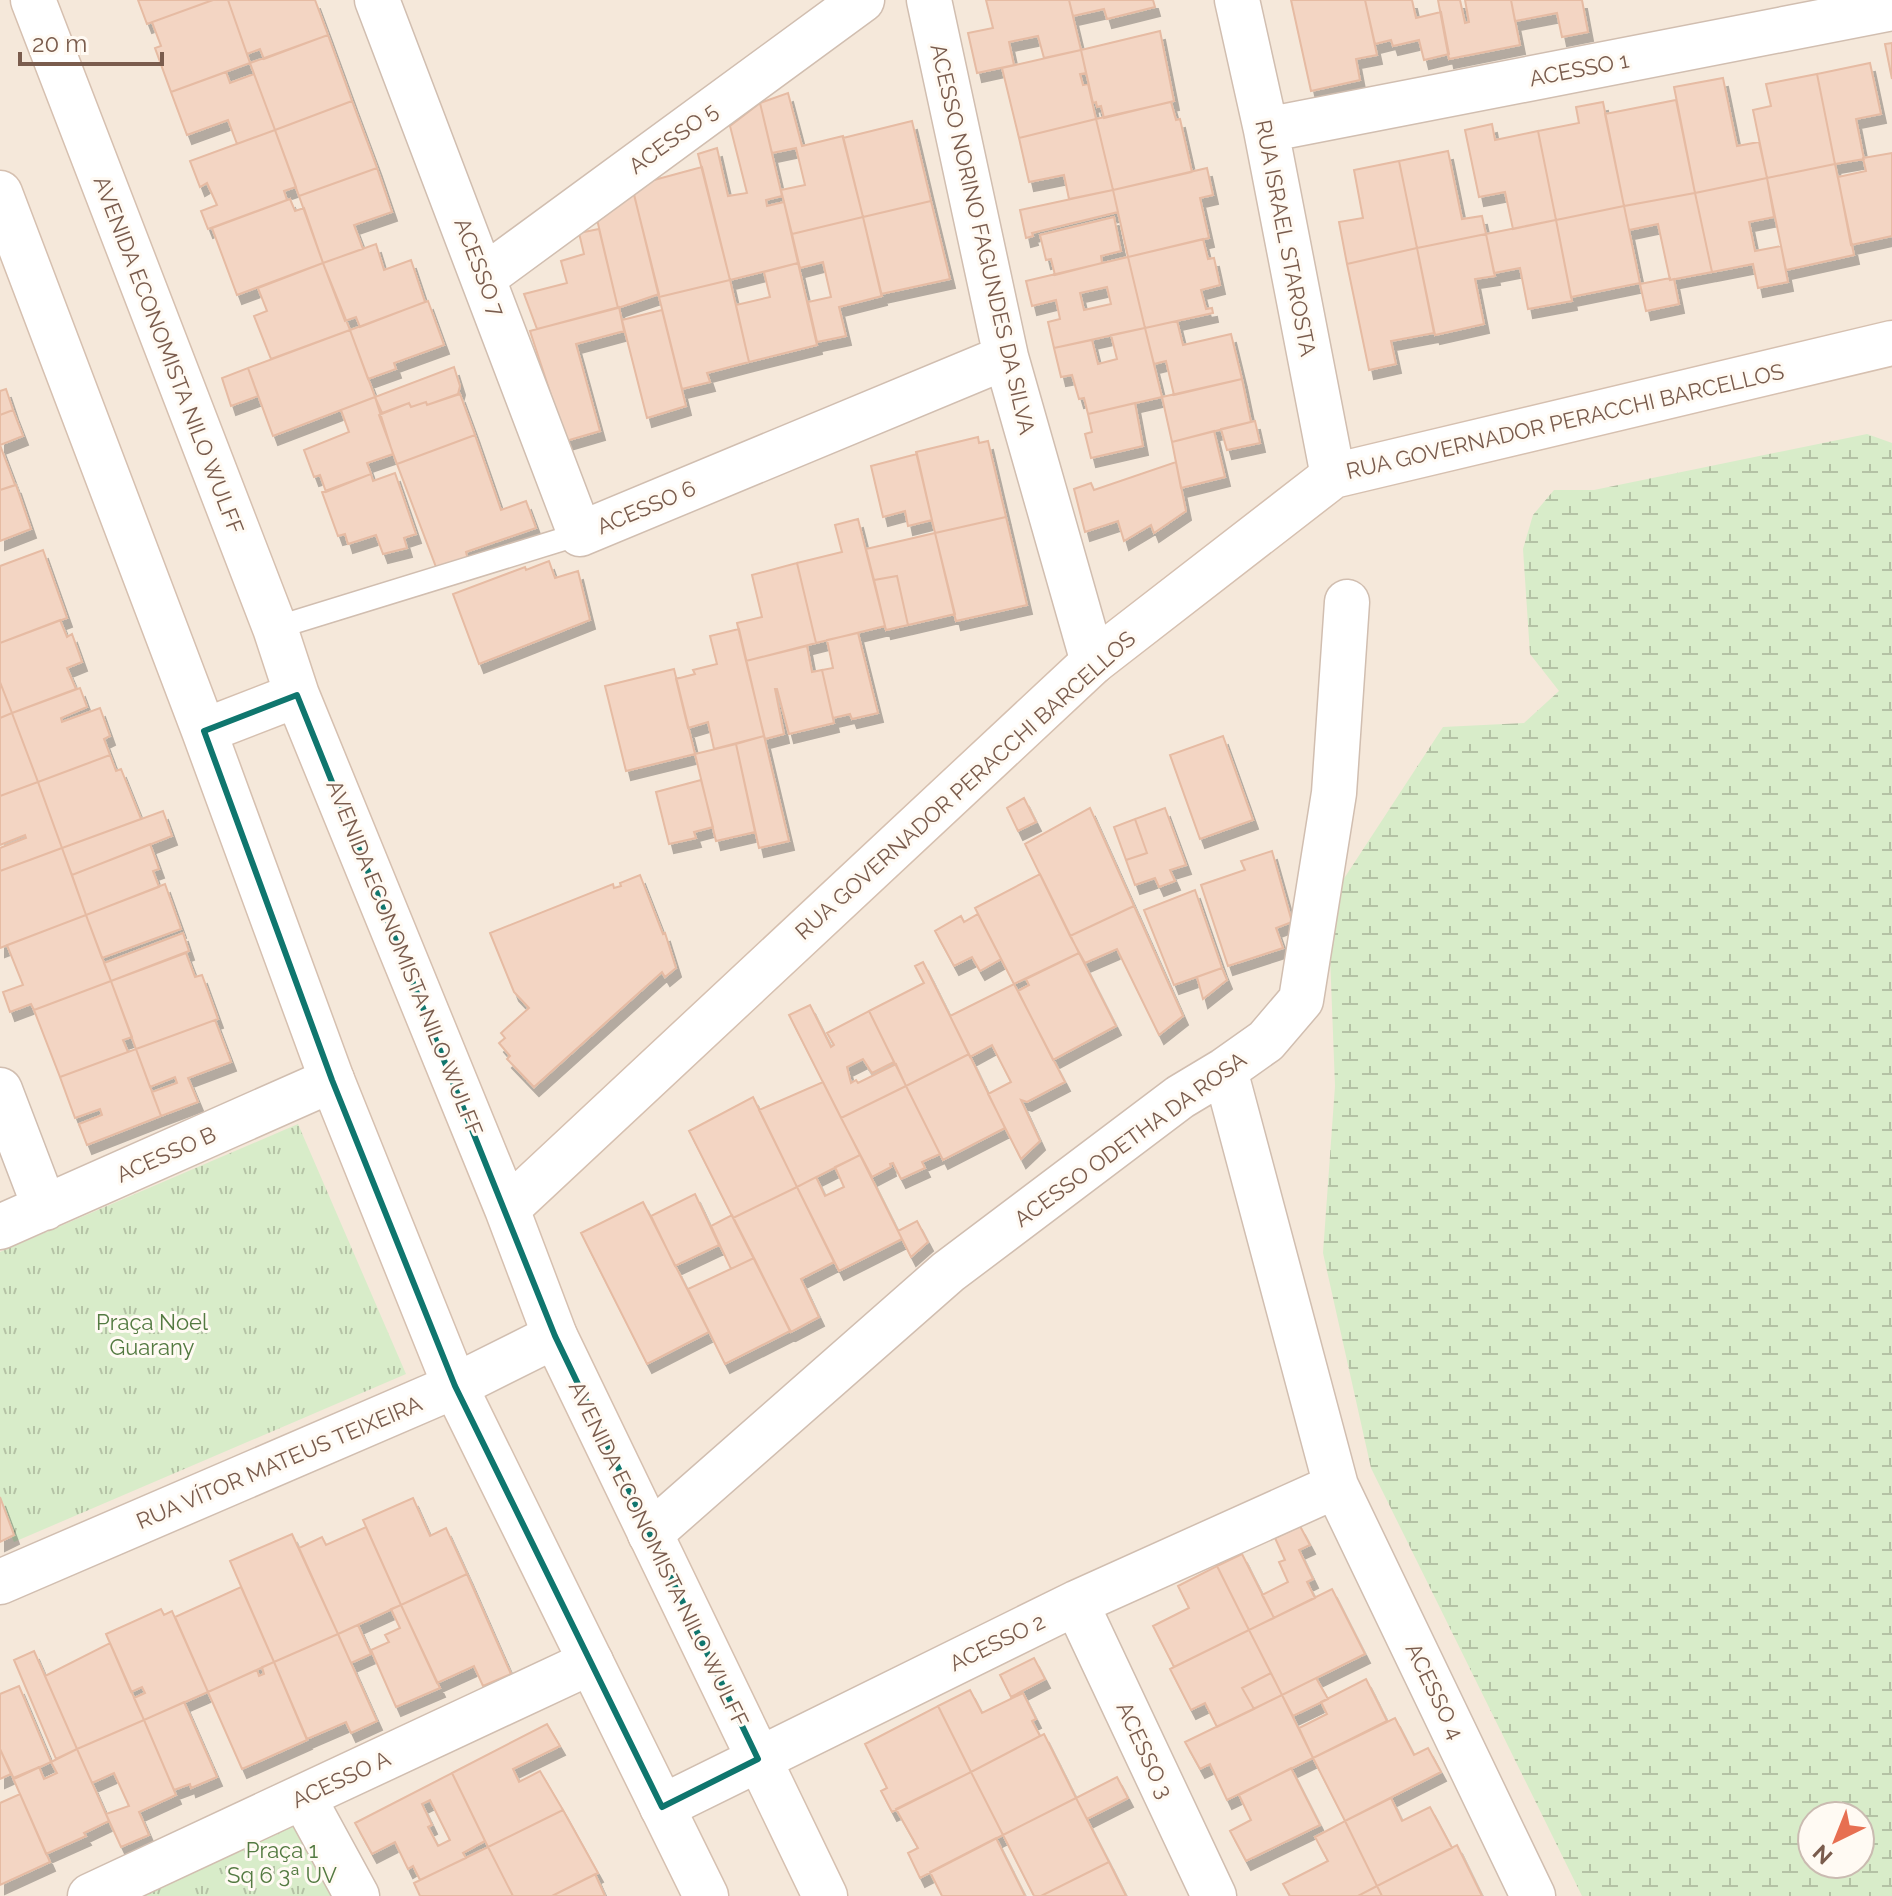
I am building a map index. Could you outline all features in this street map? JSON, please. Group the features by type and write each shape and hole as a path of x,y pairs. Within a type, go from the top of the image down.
{"street":[{"name":"AVENIDA ECONOMISTA NILO WULFF","path":"33,0 275,628 297,695 507,1209 555,1336 825,1896"},
{"name":"ACESSO 7","path":"377,0 580,534"},
{"name":"ACESSO 5","path":"484,277 862,0"},
{"name":"ACESSO NORINO FAGUNDES DA SILVA","path":"929,0 1006,357 1093,662"},
{"name":"RUA ISRAEL STAROSTA","path":"1237,0 1266,130 1333,476"},
{"name":"ACESSO 1","path":"1266,130 1892,8"},
{"path":"4,216 204,731 332,1080 455,1386 706,1896"},
{"name":"RUA GOVERNADOR PERACCHI BARCELLOS","path":"507,1209 1093,662 1333,476 1892,343"},
{"name":"ACESSO 6","path":"580,534 1006,357"},
{"name":"ACESSO ODETHA DA ROSA","path":"650,1534 948,1272 1180,1097 1266,1041 1301,1000 1334,793 1347,602"},
{"path":"204,731 297,695"},
{"name":"ACESSO 4","path":"1225,1070 1336,1486 1533,1896"},
{"name":"ACESSO B","path":"0,1227 332,1080"},
{"path":"0,1090 45,1208"},
{"name":"RUA VÍTOR MATEUS TEIXEIRA","path":"0,1582 455,1386 555,1336"},
{"name":"ACESSO 2","path":"662,1807 1076,1603 1336,1486"},
{"name":"ACESSO 3","path":"1076,1603 1214,1896"},
{"name":"ACESSO A","path":"90,1896 591,1662"},
{"path":"303,1797 357,1896"}],"lane":[{"name":"ACESSO 6","path":"275,628 580,534"}],"highlighted area":[{"path":"297,695 555,1336 758,1759 662,1807 455,1386 332,1080 204,731"}],"shaded area":[{"path":"0,0 1892,0 1892,1896 0,1896"}],"green space":[{"path":"1867,434 1892,443 1892,1896 1582,1896 1371,1468 1323,1253 1335,1086 1328,903 1443,727 1524,723 1559,691 1530,654 1523,549 1533,515 1554,490 1594,490"},
{"name":"Praça Noel Guarany","path":"298,1124 406,1374 14,1542 0,1510 0,1252"},
{"name":"Praça 1 Sq 6 3ª UV","path":"296,1822 336,1896 131,1896"}],"building":[{"path":"138,0 213,0 147,24"},
{"path":"213,0 228,0 250,63 171,92 155,48 161,46 152,22"},
{"path":"228,0 315,0 328,35 264,59 260,49 247,54"},
{"path":"986,0 1069,0 1081,50 1044,58 1038,36 1009,42 1014,65 977,73 968,33 993,28"},
{"path":"1069,0 1153,0 1155,7 1107,19 1104,9 1073,16"},
{"path":"1291,0 1365,0 1377,55 1356,59 1360,80 1311,91"},
{"path":"1365,0 1412,0 1416,18 1441,12 1449,54 1424,60 1419,40 1393,46 1391,40 1375,44"},
{"path":"1438,0 1460,0 1465,23 1469,22 1465,0 1511,0 1520,45 1449,59"},
{"path":"1511,0 1582,0 1588,32 1562,37 1557,13 1515,21"},
{"path":"1160,31 1174,101 1104,118 1101,106 1093,103 1081,50"},
{"path":"328,35 352,101 275,130 250,63"},
{"path":"1892,43 1892,79 1885,44"},
{"path":"1081,50 1086,73 1080,74 1083,85 1088,84 1096,119 1019,138 1002,68"},
{"path":"1870,63 1881,114 1856,119 1864,159 1835,164 1817,74"},
{"path":"226,72 230,83 254,74 275,130 237,144 228,120 187,135 171,92"},
{"path":"1817,74 1835,164 1767,178 1753,110 1771,106 1766,84"},
{"path":"1723,78 1737,146 1759,142 1767,178 1695,193 1674,87"},
{"path":"788,93 802,146 843,136 863,217 792,234 781,190 805,185 796,148 772,153 760,103"},
{"path":"1676,100 1695,193 1624,206 1605,114"},
{"path":"352,101 377,168 299,196 275,130"},
{"path":"1171,102 1176,120 1180,119 1192,172 1113,190 1096,119"},
{"path":"1603,102 1624,206 1556,220 1538,131 1579,123 1576,107"},
{"path":"760,103 782,196 766,200 767,206 784,202 798,263 730,280 698,154 717,148 728,196 747,193 730,126"},
{"path":"1096,119 1113,190 1069,199 1064,175 1029,182 1019,138"},
{"path":"912,121 931,201 863,217 843,138"},
{"path":"1492,124 1495,140 1538,131 1556,220 1513,229 1505,192 1479,197 1465,130"},
{"path":"275,130 296,187 284,191 287,200 208,229 201,211 217,205 207,183 200,187 190,161"},
{"path":"1448,151 1462,219 1482,216 1486,234 1417,248 1399,161"},
{"path":"1892,153 1892,236 1851,245 1838,177 1866,171 1863,158"},
{"path":"1399,161 1417,248 1347,264 1339,222 1363,218 1354,170"},
{"path":"1835,164 1854,255 1786,270 1767,178"},
{"path":"702,167 730,280 659,297 632,186"},
{"path":"377,168 392,212 354,225 363,249 323,263 299,196"},
{"path":"1207,168 1213,195 1200,198 1209,238 1128,257 1113,190"},
{"path":"1767,178 1774,217 1749,222 1755,251 1781,246 1788,282 1758,288 1753,264 1712,272 1695,193"},
{"path":"631,183 659,294 618,308 595,211"},
{"path":"1113,190 1118,212 1032,233 1033,236 1026,238 1020,210"},
{"path":"1695,193 1712,272 1670,280 1658,224 1629,230 1624,206"},
{"path":"290,199 295,211 304,208 323,263 237,295 212,228"},
{"path":"931,201 950,279 881,294 863,217"},
{"path":"1624,206 1640,283 1571,297 1556,220"},
{"path":"863,217 882,296 839,307 846,336 817,342 808,302 831,297 823,262 800,268 792,234"},
{"path":"1114,217 1121,251 1101,256 1102,263 1055,275 1051,259 1046,260 1040,235"},
{"path":"1556,220 1572,301 1528,309 1520,268 1494,273 1486,234"},
{"path":"599,229 618,308 537,329 524,294 567,283 561,261 584,254 579,233"},
{"path":"1486,234 1495,276 1475,279 1484,324 1435,335 1417,248"},
{"path":"1203,239 1208,259 1214,258 1220,285 1201,290 1206,309 1212,308 1213,313 1145,328 1128,257"},
{"path":"376,244 384,270 411,260 425,302 360,327 356,317 345,321 323,263"},
{"path":"1417,248 1434,333 1391,341 1396,364 1369,370 1347,264"},
{"path":"1128,257 1145,328 1054,348 1048,322 1060,319 1056,300 1032,306 1026,281","holes":["1107,287 1111,304 1084,310 1080,293"]},
{"path":"323,263 350,330 271,359 254,316 267,311 258,288"},
{"path":"798,263 817,345 749,362 736,305 770,297 764,272"},
{"path":"1674,279 1679,304 1646,311 1640,284"},
{"path":"730,280 749,362 707,373 710,382 682,389 659,297"},
{"path":"428,301 444,345 394,363 396,369 368,379 350,330"},
{"path":"619,307 624,331 576,344 600,431 566,441 530,331"},
{"path":"662,310 686,406 647,418 622,320"},
{"path":"1177,321 1183,345 1231,334 1242,379 1174,395 1166,361 1154,364 1145,328"},
{"path":"1145,328 1162,397 1088,414 1084,398 1079,399 1072,375 1061,377 1054,348 1092,340 1098,364 1117,359 1111,335"},
{"path":"350,330 375,397 273,436 248,368"},
{"path":"454,367 460,386 458,394 427,405 426,402 411,407 409,403 382,413 375,397"},
{"path":"248,368 258,396 231,406 222,378"},
{"path":"1242,379 1251,422 1172,442 1162,397"},
{"path":"6,389 13,410 0,415 0,391"},
{"path":"460,394 475,435 397,464 379,415 409,403 411,407 426,402 427,405"},
{"path":"375,397 393,454 367,463 371,474 326,492 320,475 314,477 304,450 349,432 341,410"},
{"path":"1135,403 1143,446 1091,458 1085,434 1092,432 1088,414"},
{"path":"13,410 23,436 0,445 0,415"},
{"path":"1255,421 1260,443 1227,450 1221,429"},
{"path":"1214,431 1225,477 1181,488 1172,442"},
{"path":"475,435 501,510 526,501 536,528 466,552 469,564 439,575 397,464"},
{"path":"978,437 979,443 988,441 1006,517 935,533 916,452"},
{"path":"0,445 15,485 0,490"},
{"path":"917,454 932,520 908,526 905,511 883,517 871,466"},
{"path":"1176,462 1186,511 1154,533 1151,525 1124,541 1118,521 1085,532 1074,489 1091,483 1094,490"},
{"path":"395,473 416,534 404,538 407,548 383,554 376,535 348,544 345,534 338,536 322,492 371,474 373,481"},
{"path":"16,485 31,529 0,541 0,490"},
{"path":"1006,517 1027,605 956,621 935,533"},
{"path":"858,519 885,626 816,643 797,563 842,552 835,525"},
{"path":"935,533 955,614 908,625 897,576 874,580 866,549"},
{"path":"43,550 67,618 0,643 0,566"},
{"path":"549,561 555,578 578,571 590,620 479,664 453,594"},
{"path":"797,563 816,643 746,661 737,623 762,617 752,575"},
{"path":"897,576 908,625 886,630 874,580"},
{"path":"60,620 67,637 72,634 82,662 67,668 76,689 12,713 0,682 0,643"},
{"path":"739,629 764,736 714,749 708,722 688,728 676,679 695,674 693,670 717,664 710,636"},
{"path":"858,633 878,713 852,719 850,714 833,718 822,670 833,668 827,640"},
{"path":"807,646 812,672 822,670 834,723 789,734 775,689 784,734 765,739 746,661"},
{"path":"674,669 695,754 626,771 605,686"},
{"path":"0,682 12,713 0,718"},
{"path":"80,688 87,707 61,718 62,722 100,708 110,736 104,739 110,755 38,782 12,713"},
{"path":"12,713 38,782 0,796 0,718"},
{"path":"764,736 789,841 759,848 736,744"},
{"path":"1223,736 1253,820 1200,839 1170,755"},
{"path":"736,744 755,832 716,841 695,754"},
{"path":"110,755 116,771 121,769 141,819 62,848 38,782"},
{"path":"701,780 713,827 694,832 696,838 669,844 656,792"},
{"path":"38,782 62,848 0,871 0,848 26,838 25,835 0,845 0,796"},
{"path":"1024,798 1036,822 1018,831 1007,808"},
{"path":"1090,808 1134,906 1070,936 1025,844"},
{"path":"1165,808 1186,865 1170,870 1175,881 1159,887 1155,878 1135,885 1126,860 1147,853 1135,819"},
{"path":"163,811 172,836 72,875 62,848"},
{"path":"1135,819 1147,853 1126,860 1114,827"},
{"path":"150,844 159,869 153,871 159,887 86,915 72,875"},
{"path":"62,848 86,915 0,948 0,871"},
{"path":"1272,851 1292,922 1276,928 1283,948 1228,966 1201,885 1245,870 1241,861"},
{"path":"1040,874 1079,953 1014,984 975,908"},
{"path":"640,875 676,968 665,977 662,972 534,1087 507,1059 510,1056 499,1043 505,1038 501,1033 529,1008 514,992 490,933 613,884 614,888 621,886 620,883"},
{"path":"165,884 181,929 102,958 86,915"},
{"path":"1195,890 1222,968 1174,985 1144,910"},
{"path":"1134,906 1183,1016 1159,1035 1117,949 1085,963 1070,936"},
{"path":"978,914 1001,959 980,971 972,957 954,966 935,931 961,916 964,922"},
{"path":"86,915 111,981 34,1010 31,1004 10,1012 3,992 23,985 7,945"},
{"path":"183,933 189,951 111,981 104,963"},
{"path":"186,953 195,977 202,975 218,1019 136,1049 111,981"},
{"path":"1079,953 1116,1026 1053,1060 1018,991 1029,985 1026,979"},
{"path":"923,962 969,1054 906,1086 869,1011 924,983 915,966"},
{"path":"1222,968 1227,980 1203,999 1197,977"},
{"path":"111,981 132,1037 123,1040 128,1052 60,1077 34,1010"},
{"path":"1014,984 1065,1082 1027,1102 1021,1100 1040,1141 1021,1159 988,1094 1011,1082 992,1045 970,1057 950,1016"},
{"path":"810,1005 831,1047 834,1045 827,1033 869,1011 894,1062 872,1073 863,1059 847,1067 851,1083 856,1080 858,1083 896,1064 906,1086 841,1118 789,1015"},
{"path":"215,1020 231,1062 188,1078 198,1102 161,1116 152,1092 177,1083 175,1077 150,1087 136,1049"},
{"path":"136,1049 161,1116 87,1145 79,1124 102,1115 100,1109 75,1118 60,1077"},
{"path":"969,1054 1005,1128 943,1160 906,1086"},
{"path":"823,1082 860,1155 797,1187 759,1110"},
{"path":"906,1086 940,1154 922,1162 925,1168 901,1179 893,1163 872,1177 841,1118"},
{"path":"753,1097 797,1187 733,1218 689,1131"},
{"path":"860,1155 902,1239 839,1271 797,1187 816,1177 825,1196 844,1187 835,1167"},
{"path":"797,1187 834,1262 801,1279 819,1317 791,1332 733,1218"},
{"path":"695,1194 719,1245 675,1266 651,1216"},
{"path":"643,1202 709,1332 647,1364 581,1233"},
{"path":"732,1215 754,1258 731,1269 711,1226"},
{"path":"917,1221 928,1242 911,1257 898,1231"},
{"path":"754,1258 790,1331 725,1364 688,1289"},
{"path":"0,1497 14,1535 0,1542"},
{"path":"413,1498 430,1536 446,1528 467,1574 401,1605 363,1520"},
{"path":"1300,1526 1310,1545 1299,1550 1313,1579 1307,1582 1315,1598 1274,1618 1262,1595 1288,1582 1279,1562 1285,1560 1275,1538"},
{"path":"366,1527 401,1605 338,1634 299,1548 322,1537 326,1545"},
{"path":"292,1534 338,1634 274,1662 230,1561"},
{"path":"1242,1554 1274,1618 1249,1630 1217,1566"},
{"path":"1217,1566 1249,1630 1174,1667 1153,1626 1189,1608 1178,1586"},
{"path":"467,1574 511,1674 483,1686 474,1666 437,1683 401,1605"},
{"path":"241,1587 274,1662 208,1692 175,1617"},
{"path":"1332,1589 1365,1654 1282,1695 1249,1630"},
{"path":"401,1605 440,1688 396,1707 371,1650 389,1642 385,1635 400,1628 391,1609"},
{"path":"161,1609 164,1615 172,1611 208,1692 144,1720 134,1698 145,1693 142,1687 131,1692 106,1634"},
{"path":"358,1625 371,1654 351,1663 338,1634"},
{"path":"1249,1630 1271,1673 1242,1688 1254,1709 1217,1727 1205,1703 1191,1710 1170,1669"},
{"path":"338,1634 377,1721 351,1733 346,1722 307,1739 274,1662"},
{"path":"110,1643 144,1720 77,1749 45,1676"},
{"path":"34,1651 77,1749 56,1759 14,1660"},
{"path":"1034,1658 1045,1679 1011,1697 1000,1675"},
{"path":"274,1662 307,1740 242,1769 208,1692 257,1670 259,1676 264,1674 262,1667"},
{"path":"1271,1673 1282,1695 1254,1709 1242,1688"},
{"path":"1316,1678 1328,1699 1293,1716 1282,1695"},
{"path":"1366,1679 1387,1721 1313,1758 1299,1728 1327,1714 1321,1702"},
{"path":"19,1686 51,1762 14,1779 0,1749 0,1694"},
{"path":"970,1690 982,1713 1023,1693 1036,1719 1032,1721 1040,1736 971,1772 938,1706"},
{"path":"1282,1695 1313,1758 1227,1800 1210,1764 1200,1769 1185,1742"},
{"path":"184,1702 217,1777 191,1788 190,1784 174,1790 144,1720"},
{"path":"938,1706 971,1772 892,1812 881,1791 887,1788 865,1744"},
{"path":"1395,1718 1414,1755 1428,1748 1441,1772 1345,1821 1313,1758"},
{"path":"144,1720 176,1795 139,1812 149,1835 121,1847 106,1814 129,1806 114,1773 92,1783 77,1749"},
{"path":"547,1724 560,1746 513,1769 519,1782 540,1771 563,1810 488,1847 452,1773"},
{"path":"1044,1734 1076,1798 1003,1835 971,1772"},
{"path":"0,1749 11,1774 0,1779"},
{"path":"77,1749 109,1821 84,1833 86,1836 46,1854 13,1778 39,1767 44,1779 57,1773 51,1762"},
{"path":"1291,1768 1320,1825 1246,1861 1230,1831 1251,1820 1239,1795"},
{"path":"971,1772 1003,1835 920,1878 908,1853 918,1848 896,1809"},
{"path":"452,1773 485,1841 463,1853 466,1858 420,1880 413,1866 408,1869 395,1842 372,1854 355,1823","holes":["430,1800 450,1840 438,1846 428,1827 432,1825 422,1804"]},
{"path":"1117,1777 1128,1798 1087,1819 1076,1798"},
{"path":"20,1794 50,1862 0,1885 0,1803"},
{"path":"1076,1798 1109,1862 1041,1896 1034,1896 1003,1835"},
{"path":"1391,1798 1402,1821 1430,1807 1452,1848 1377,1886 1345,1821"},
{"path":"563,1810 598,1873 552,1896 513,1896 488,1847"},
{"path":"1345,1821 1377,1886 1358,1896 1290,1896 1283,1884 1328,1861 1315,1837"},
{"path":"996,1838 1025,1896 942,1896 930,1872"},
{"path":"1457,1845 1482,1896 1382,1896 1377,1886"},
{"path":"488,1847 513,1896 420,1896 414,1883"},
{"path":"1109,1862 1126,1896 1041,1896"},
{"path":"595,1874 605,1896 552,1896"},
{"path":"1377,1886 1382,1896 1358,1896"}]}
